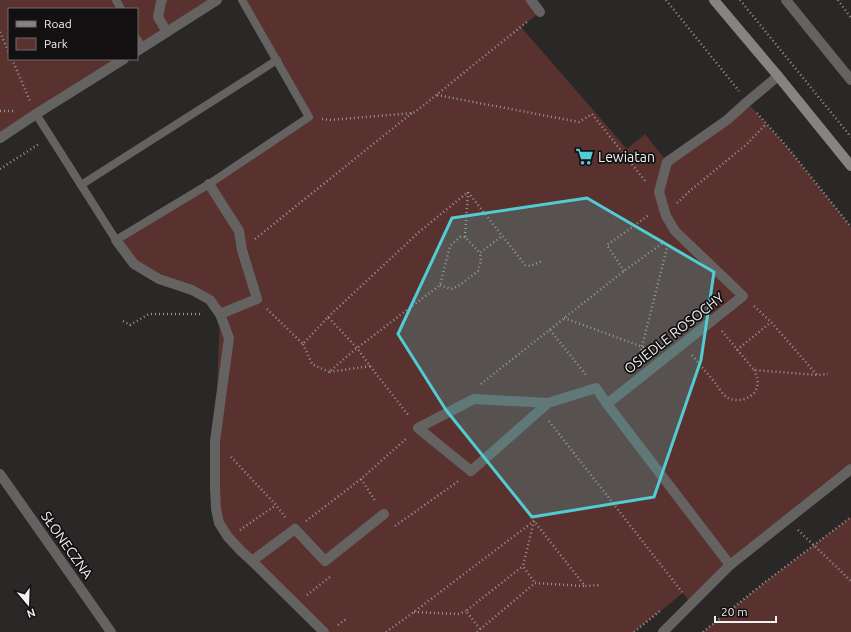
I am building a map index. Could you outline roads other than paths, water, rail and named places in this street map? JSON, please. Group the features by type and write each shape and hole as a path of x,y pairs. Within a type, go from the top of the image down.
{"street":[{"path":"162,0 158,17 167,32"},
{"path":"139,46 167,32 218,0"},
{"path":"531,0 540,12"},
{"path":"714,0 851,166"},
{"path":"786,0 851,80"},
{"path":"0,138 122,60"},
{"name":"OSIEDLE ROSOCHY","path":"607,404 743,296 675,231 666,216 659,192 667,162 727,120 778,76"},
{"path":"209,184 239,231 242,250 257,299 220,314"},
{"path":"116,240 134,264 159,279 192,290 210,300 220,314 229,338 215,441 216,509 219,524 228,537 241,551 324,632"},
{"path":"544,406 474,400 418,428 471,471 544,406 596,388 730,565"},
{"path":"664,632 730,565 851,469"},
{"name":"SŁONECZNA","path":"0,474 111,632"},
{"path":"252,561 295,529 324,561 384,514"}],"lane":[{"path":"36,114 116,240 209,184 310,118 242,0"},
{"path":"81,185 277,60"}],"place":[{"name":"Lewiatan","path":"585,157"}]}
